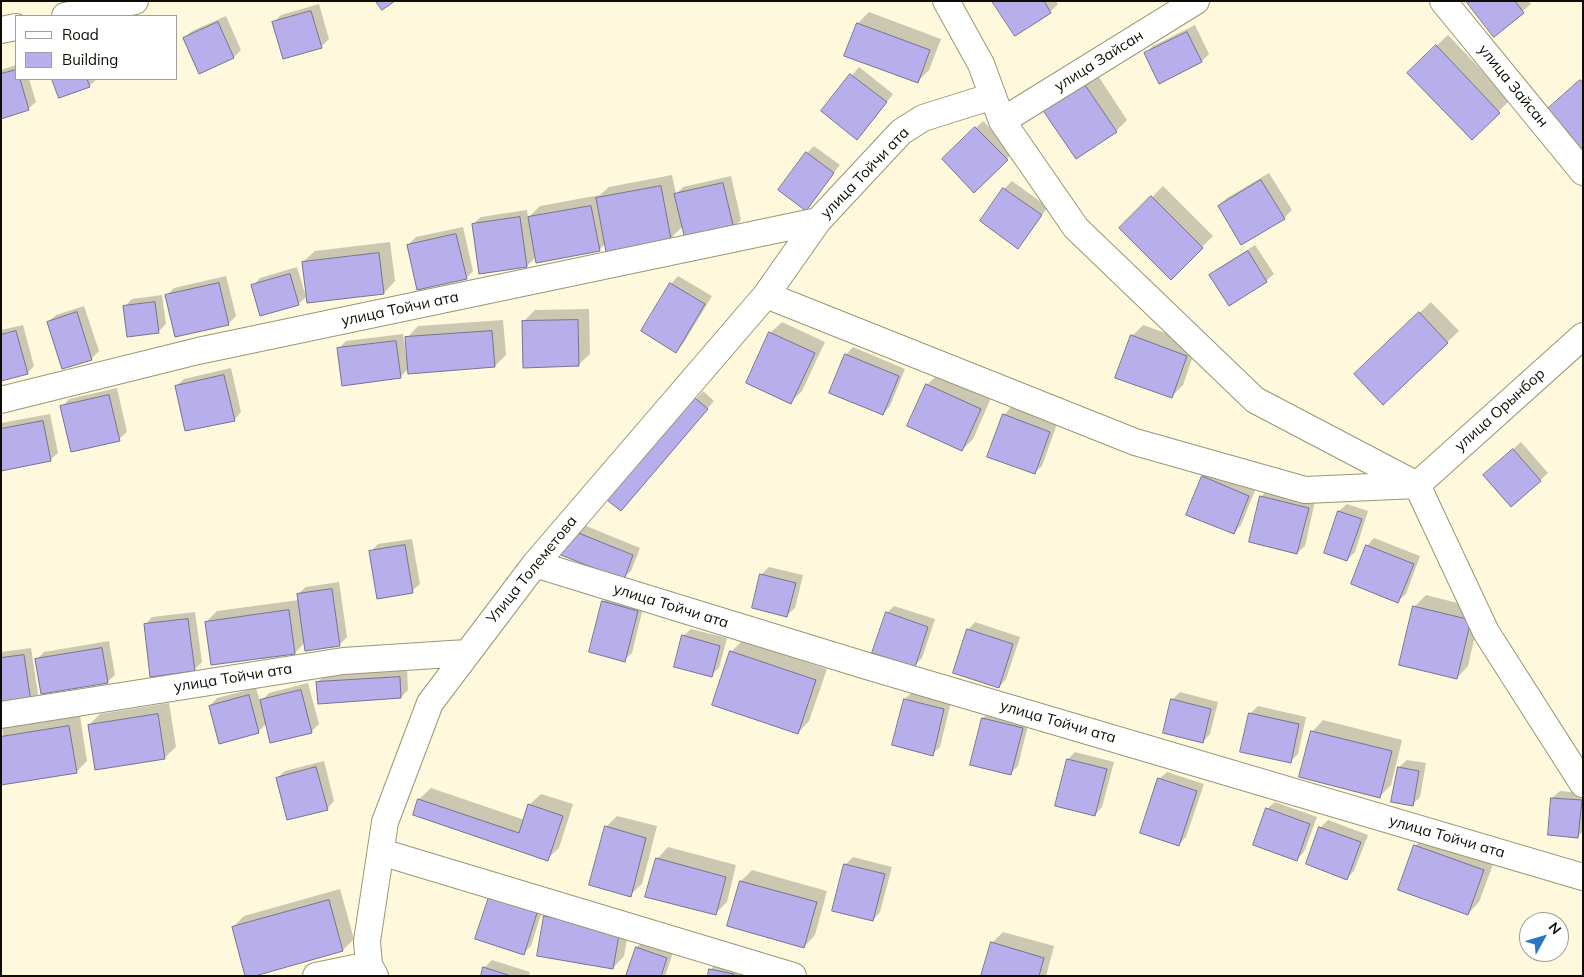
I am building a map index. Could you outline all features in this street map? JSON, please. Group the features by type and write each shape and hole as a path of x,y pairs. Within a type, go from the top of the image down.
{"street":[{"path":"70,15 135,1"},
{"path":"946,1 981,64 1002,122 1076,228 1255,400 1417,485 1486,632 1583,784"},
{"name":"улица Зайсан","path":"1002,122 1196,1"},
{"name":"улица Зайсан","path":"1443,1 1583,172"},
{"path":"1,30 15,27"},
{"name":"улица Тойчи ата","path":"1,400 198,351 818,221 901,132 923,118 993,96"},
{"name":"Улица Толеметова","path":"372,970 367,941 386,822 430,703 535,564 766,295 818,221"},
{"path":"766,295 1135,442 1305,490 1417,485"},
{"name":"улица Орынбор","path":"1417,485 1583,336"},
{"name":"улица Тойчи ата","path":"535,564 867,666 1583,877"},
{"name":"улица Тойчи ата","path":"1,715 343,661 466,653"},
{"path":"381,852 793,976"},
{"path":"316,976 372,970"}],"building":[{"path":"376,1 395,1 382,10"},
{"path":"992,1 1044,1 1051,13 1015,36"},
{"path":"1466,1 1515,1 1524,13 1494,37"},
{"path":"311,11 322,48 283,59 272,22"},
{"path":"218,22 234,58 199,74 183,38"},
{"path":"857,23 930,50 918,83 844,56"},
{"path":"1187,32 1202,62 1159,84 1144,53"},
{"path":"1436,45 1500,113 1472,140 1407,73"},
{"path":"15,70 15,80 20,80 29,110 1,119 1,74"},
{"path":"850,74 887,102 857,140 821,111"},
{"path":"1081,79 1117,132 1076,159 1040,106"},
{"path":"52,80 87,80 90,87 59,98"},
{"path":"1580,80 1583,82 1583,154 1544,112"},
{"path":"975,127 1008,160 974,193 942,159"},
{"path":"806,152 834,173 806,211 778,190"},
{"path":"1261,180 1285,219 1241,245 1218,206"},
{"path":"723,183 734,229 685,239 674,194"},
{"path":"661,186 671,239 606,252 596,198"},
{"path":"1003,188 1042,215 1018,249 980,221"},
{"path":"1151,196 1203,248 1171,280 1119,228"},
{"path":"591,206 600,251 536,263 528,217"},
{"path":"520,217 527,267 479,274 472,224"},
{"path":"456,234 467,279 417,290 407,245"},
{"path":"1248,251 1267,282 1229,306 1209,275"},
{"path":"379,253 384,294 307,303 302,262"},
{"path":"290,274 299,305 260,316 251,285"},
{"path":"219,283 229,325 175,337 165,295"},
{"path":"670,283 705,304 676,353 641,331"},
{"path":"155,302 159,333 127,337 123,306"},
{"path":"77,312 92,360 62,369 47,322"},
{"path":"1419,312 1448,343 1383,405 1354,374"},
{"path":"578,320 579,366 523,368 522,321"},
{"path":"16,331 28,374 1,381 1,335"},
{"path":"492,331 495,367 408,374 405,337"},
{"path":"769,332 815,353 791,404 746,383"},
{"path":"1131,335 1187,356 1172,398 1115,378"},
{"path":"396,341 401,378 342,386 337,348"},
{"path":"845,354 899,376 883,415 829,393"},
{"path":"224,375 235,421 185,431 175,386"},
{"path":"926,384 981,409 962,451 907,426"},
{"path":"109,395 120,441 71,452 60,406"},
{"path":"695,398 708,409 621,511 607,500"},
{"path":"1003,414 1050,432 1035,474 987,457"},
{"path":"43,421 51,461 1,471 1,429"},
{"path":"1513,449 1541,481 1511,507 1483,475"},
{"path":"1202,476 1249,496 1234,534 1186,515"},
{"path":"1260,496 1309,508 1297,554 1249,542"},
{"path":"1338,511 1362,519 1347,561 1324,553"},
{"path":"571,530 633,555 624,580 561,555"},
{"path":"405,545 413,593 377,599 369,551"},
{"path":"1366,545 1414,564 1398,603 1351,584"},
{"path":"760,574 796,583 787,617 752,608"},
{"path":"332,589 340,646 305,651 297,594"},
{"path":"602,601 638,611 625,662 589,652"},
{"path":"1413,606 1471,620 1457,679 1399,665"},
{"path":"289,610 295,654 211,665 205,622"},
{"path":"886,612 928,627 915,667 872,653"},
{"path":"188,619 195,671 150,677 144,624"},
{"path":"967,629 1013,644 999,688 953,673"},
{"path":"682,635 720,646 712,677 674,667"},
{"path":"102,648 108,683 41,694 35,659"},
{"path":"730,651 816,680 798,734 712,705"},
{"path":"24,655 31,702 1,707 1,658"},
{"path":"400,677 401,698 318,704 316,682"},
{"path":"301,690 312,733 270,743 260,700"},
{"path":"249,695 259,733 219,744 209,706"},
{"path":"904,699 944,709 933,756 892,745"},
{"path":"1171,699 1211,709 1203,743 1163,733"},
{"path":"1249,713 1299,724 1291,763 1240,752"},
{"path":"158,714 165,759 95,770 88,725"},
{"path":"982,718 1023,728 1011,775 970,765"},
{"path":"69,726 77,773 1,785 1,737"},
{"path":"1311,731 1392,751 1380,798 1299,777"},
{"path":"1067,759 1107,769 1095,816 1055,806"},
{"path":"316,767 328,810 287,820 276,778"},
{"path":"1398,767 1419,771 1413,806 1391,802"},
{"path":"1158,778 1197,791 1179,846 1140,833"},
{"path":"1551,798 1582,800 1578,838 1548,835"},
{"path":"418,799 519,833 528,804 563,816 548,861 413,815"},
{"path":"1266,808 1310,824 1297,861 1253,845"},
{"path":"605,826 646,838 631,897 589,885"},
{"path":"1319,827 1361,842 1347,880 1306,864"},
{"path":"1414,845 1484,870 1468,915 1398,890"},
{"path":"656,858 726,877 716,915 645,897"},
{"path":"844,864 885,874 873,921 832,911"},
{"path":"740,881 817,902 804,948 727,926"},
{"path":"489,897 537,913 524,955 475,939"},
{"path":"329,900 343,951 255,976 245,976 232,927"},
{"path":"544,916 620,929 613,969 537,956"},
{"path":"991,942 1044,958 1039,976 981,976"},
{"path":"636,947 667,958 661,976 626,976"},
{"path":"483,967 511,976 481,976"},
{"path":"709,969 734,974 733,976 708,976"}]}
